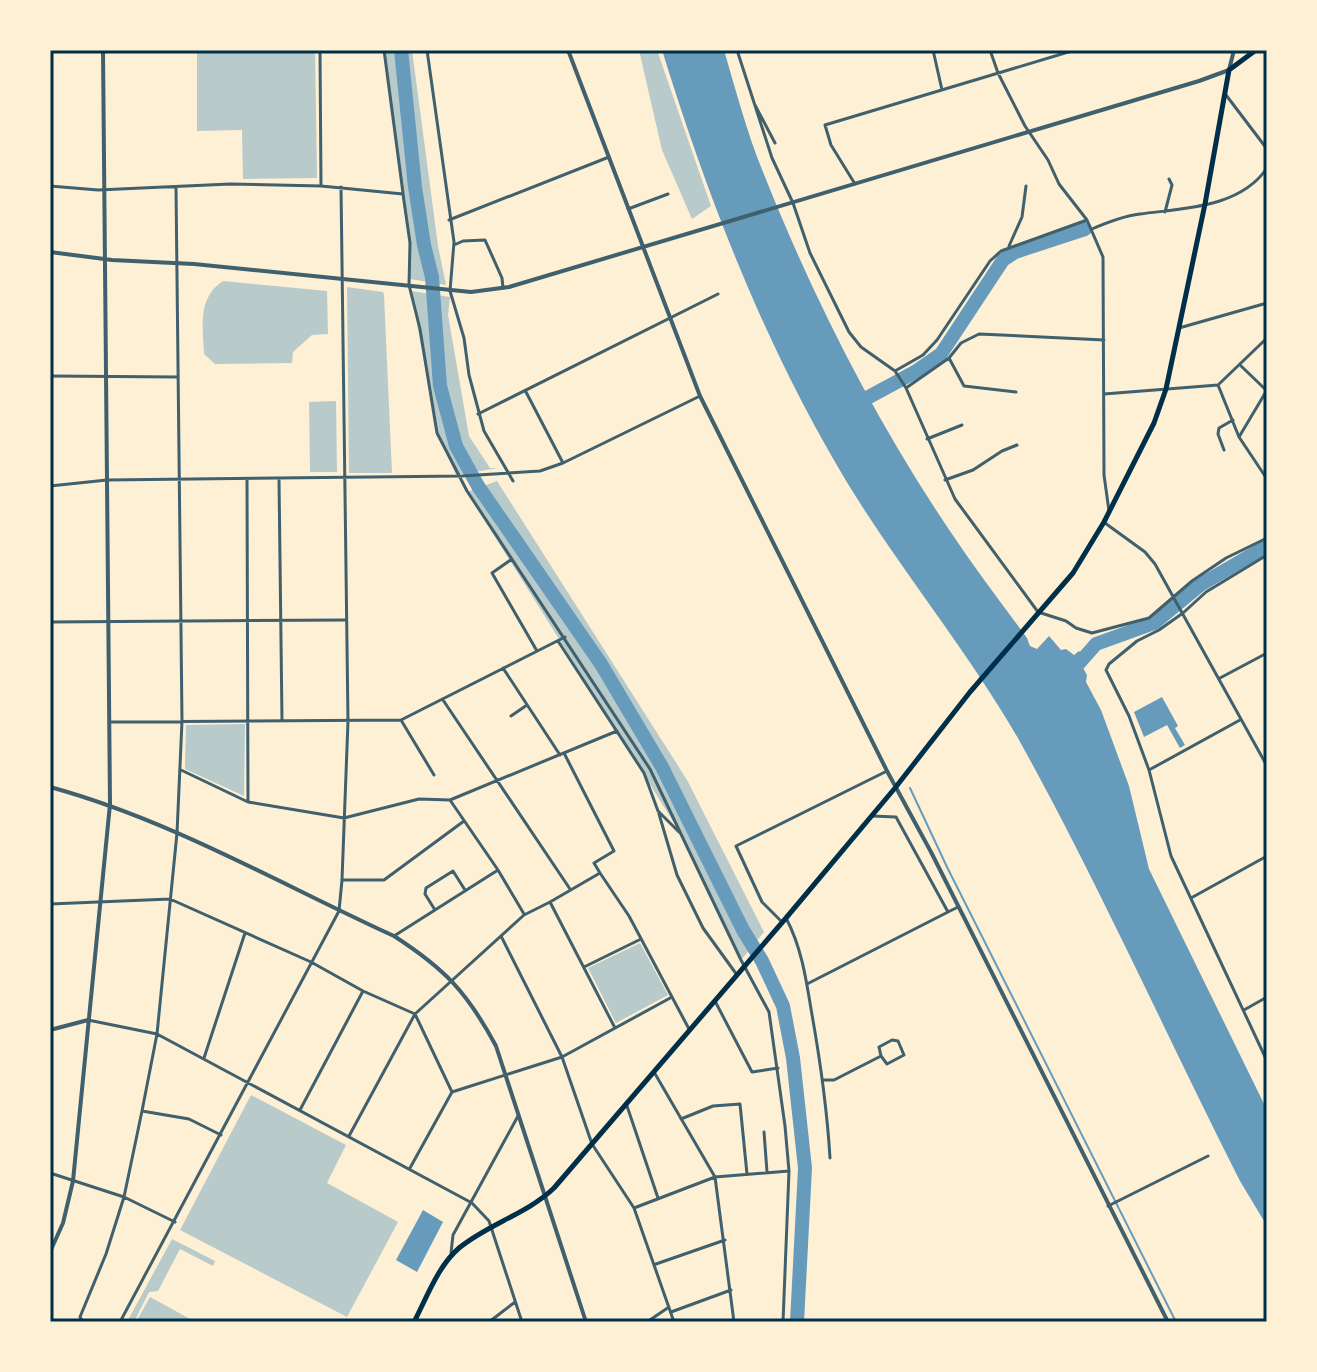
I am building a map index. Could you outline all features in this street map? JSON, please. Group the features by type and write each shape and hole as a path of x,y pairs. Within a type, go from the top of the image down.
{"main road":[{"path":"414,1322 450,1257 491,1227 544,1198 592,1144 784,920 895,788 970,692 1073,573 1104,522 1154,423 1166,389 1205,204 1229,70 1256,50"}],"street":[{"path":"50,1252 63,1223 73,1181 110,804 103,50"},
{"path":"320,50 321,186"},
{"path":"384,50 410,243 409,285 420,329 437,433 459,476 650,769 744,967 769,1012 789,1171 783,1322"},
{"path":"427,50 454,245 449,290 464,338 478,414 490,443 513,481"},
{"path":"568,50 700,396 895,788 1168,1322"},
{"path":"737,50 772,158 793,203 810,253 849,332 861,347 895,371 906,388 955,499 1038,612 1092,633 1149,618 1226,558 1267,538"},
{"path":"933,50 942,90"},
{"path":"990,50 998,73 1029,131 1059,184 1087,220 1103,257 1104,475 1109,512"},
{"path":"855,184 831,145 825,125 1075,50"},
{"path":"50,252 471,292 503,288 1160,93 1229,70 1234,50"},
{"path":"1224,93 1267,149"},
{"path":"753,102 775,143"},
{"path":"449,220 609,157"},
{"path":"1092,229 1116,219 1165,212 1235,196 1252,186 1267,168"},
{"path":"1165,212 1172,185 1169,179"},
{"path":"50,186 104,190 230,184 321,186 403,194"},
{"path":"1009,246 1022,217 1026,186"},
{"path":"83,1322 80,1317 106,1254 124,1197 157,1034 177,833 182,721 176,187"},
{"path":"120,1322 339,911 348,721 341,187"},
{"path":"628,209 668,194"},
{"path":"895,371 923,355 937,340 990,261 1009,246 1087,220"},
{"path":"454,245 485,240 502,278 503,288"},
{"path":"478,414 718,294"},
{"path":"1179,328 1267,303"},
{"path":"906,388 949,358 961,343 979,334 1104,340"},
{"path":"1104,394 1218,385 1267,338"},
{"path":"949,358 964,386 1016,392"},
{"path":"1239,437 1267,391 1240,365"},
{"path":"50,376 178,377"},
{"path":"1218,385 1239,437 1267,479"},
{"path":"525,390 563,463"},
{"path":"50,486 107,480 459,476 540,471 563,463 700,396"},
{"path":"1224,450 1219,428 1233,420"},
{"path":"927,439 962,425"},
{"path":"945,480 973,470 1017,445"},
{"path":"247,479 248,802"},
{"path":"279,479 282,721"},
{"path":"1104,522 1145,552 1155,564 1267,766"},
{"path":"1267,555 1206,592 1159,630 1137,641 1106,670 1129,716 1149,770 1171,856 1267,1061"},
{"path":"512,559 492,573 537,651"},
{"path":"50,622 345,620"},
{"path":"109,722 401,720 565,637"},
{"path":"558,641 644,773 677,875 703,928 737,975"},
{"path":"1220,678 1267,653"},
{"path":"503,668 562,754 614,851 594,863 641,939 689,1029"},
{"path":"442,699 570,889"},
{"path":"511,716 527,705"},
{"path":"1149,770 1242,719"},
{"path":"401,720 434,775"},
{"path":"181,770 248,802 344,818 419,799 450,800 617,731"},
{"path":"830,1158 823,1080 801,954 784,920 762,902 736,846 887,771"},
{"path":"50,787 110,804 177,833 394,936 452,979 477,1011 496,1046 586,1322"},
{"path":"450,800 498,870 524,915"},
{"path":"658,811 681,834"},
{"path":"870,816 896,817 948,912"},
{"path":"342,880 384,880 464,821"},
{"path":"1191,898 1267,856"},
{"path":"394,936 498,870"},
{"path":"435,910 425,894 426,888 453,871 465,890"},
{"path":"349,1136 415,1014 524,915 600,873"},
{"path":"50,904 170,899 311,962 363,991 415,1014 452,1092"},
{"path":"550,902 615,1028"},
{"path":"807,984 958,907"},
{"path":"204,1058 245,933"},
{"path":"501,936 562,1057 592,1144 634,1208 674,1322"},
{"path":"584,967 641,939"},
{"path":"300,1110 363,991"},
{"path":"410,1169 452,1092 562,1057 672,997"},
{"path":"1244,1010 1267,997"},
{"path":"714,1000 752,1072 778,1068"},
{"path":"50,1030 88,1020 157,1034 472,1203 491,1227 522,1322"},
{"path":"892,1040 898,1041 904,1055 887,1064 881,1056 879,1047 892,1040"},
{"path":"823,1080 834,1080 881,1056"},
{"path":"653,1070 715,1177 734,1322"},
{"path":"626,1103 658,1198"},
{"path":"681,1119 713,1106 740,1104 747,1174"},
{"path":"142,1111 189,1119 221,1135"},
{"path":"450,1257 453,1235 518,1116"},
{"path":"764,1132 767,1172"},
{"path":"1110,1205 1208,1156"},
{"path":"634,1208 715,1177 789,1171"},
{"path":"50,1173 124,1197 175,1222"},
{"path":"655,1265 725,1240"},
{"path":"647,1322 670,1309 731,1290"},
{"path":"489,1322 515,1302"}],"shaded area":[{"path":"197,50 315,50 317,178 243,179 242,130 197,131"},
{"path":"384,50 412,50 446,285 410,279 410,243"},
{"path":"639,50 657,50 711,206 692,219 662,150"},
{"path":"223,281 327,291 328,334 312,335 293,352 292,363 215,364 204,354 203,314 209,296"},
{"path":"347,287 383,292 384,295 392,473 349,473"},
{"path":"411,291 450,297 448,315 469,436 490,468 498,468 456,475 437,433"},
{"path":"336,401 337,472 310,472 309,402"},
{"path":"497,481 687,780 764,932 741,960 681,834 467,492"},
{"path":"245,724 244,796 185,769 186,725"},
{"path":"640,943 668,995 616,1023 588,968"},
{"path":"251,1095 346,1145 327,1183 398,1222 347,1317 180,1230"},
{"path":"172,1239 215,1261 213,1266 180,1249 158,1291 149,1292 134,1322 127,1322"},
{"path":"150,1297 192,1320 191,1322 136,1322"}],"water":[{"path":"662,50 724,50 752,142 782,219 848,358 897,448 1030,646 1037,649 1049,636 1061,650 1066,649 1074,655 1079,651 1088,660 1082,666 1087,675 1086,682 1101,710 1129,786 1149,869 1267,1110 1267,1226 1240,1181 1105,904 1019,740 978,675 890,549 818,433 742,273 699,163"},
{"path":"1162,697 1185,745 1180,748 1167,725 1144,737 1134,712"},
{"path":"423,1210 443,1222 417,1272 396,1260"}],"waterway":[{"path":"401,50 415,187 432,277 440,386 456,446 478,486 601,664 662,767 783,1006 793,1058 805,1168 797,1322"},
{"path":"854,405 941,354 1003,260 1015,252 1085,229"},
{"path":"1074,669 1096,644 1154,623 1200,585 1267,546"},
{"path":"910,788 1176,1322"}]}
